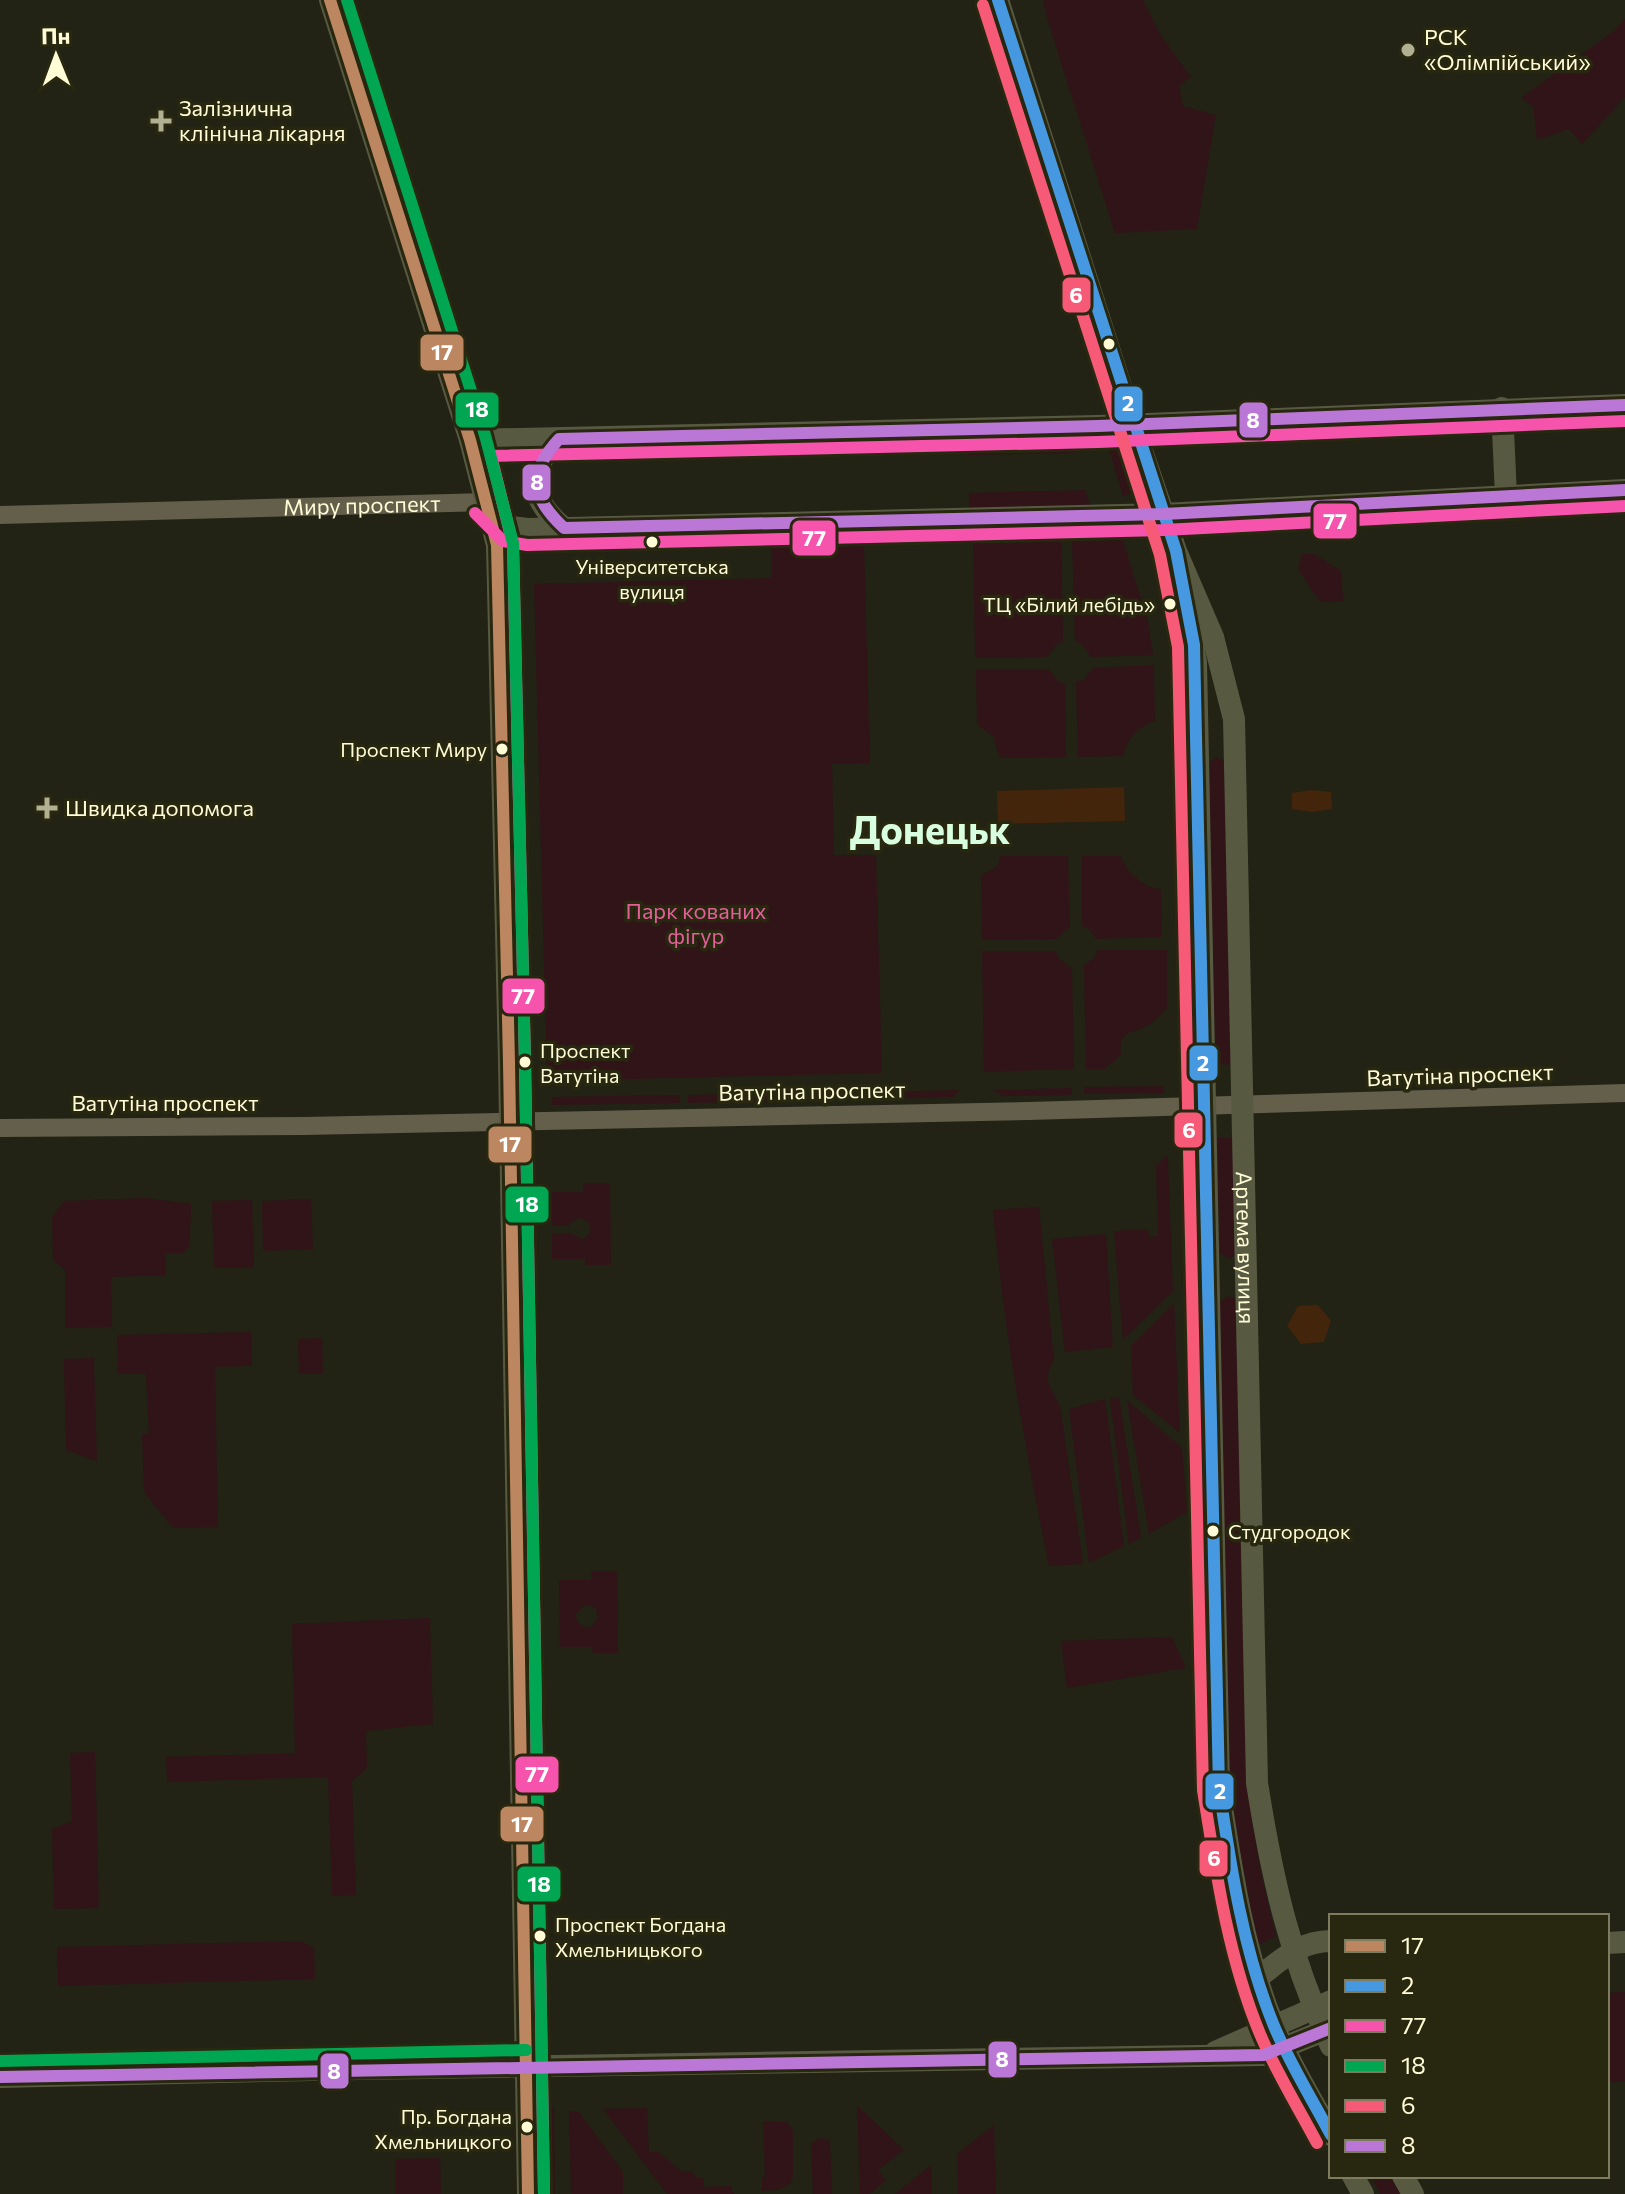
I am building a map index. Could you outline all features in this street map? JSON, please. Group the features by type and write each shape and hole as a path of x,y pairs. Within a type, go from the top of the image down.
{"main road":[{"path":"330,0 470,440 497,545 528,2194"},
{"name":"Артема вулиця","path":"998,0 1133,424 1176,551 1213,637 1234,719 1257,1783 1270,1869 1292,1951 1322,2004 1329,2035"},
{"path":"470,440 1133,424 1625,405"},
{"path":"1502,408 1506,496"},
{"path":"559,439 543,455 536,477 536,494 545,512 564,528"},
{"path":"487,502 511,527 564,528 1164,514 1625,490"},
{"name":"Артема вулиця","path":"1176,551 1194,645 1219,1788 1233,1880 1274,2025 1329,2131"},
{"path":"1198,776 1202,754 1215,746 1230,752 1237,775"},
{"path":"1208,1254 1215,1266 1228,1270 1239,1266 1246,1254"},
{"path":"1259,1977 1292,1951 1313,1941 1329,1941"},
{"path":"1206,2056 1322,2004"},
{"path":"0,2077 1264,2055 1329,2035"}],"street":[{"name":"Миру проспект","path":"0,515 487,502"},
{"name":"Ватутіна проспект","path":"0,1128 304,1126 1204,1107 1625,1093"}],"green space":[{"path":"1143,0 1161,36 1191,77 1179,86 1183,106 1216,115 1197,229 1115,233 1047,18 1043,1"},
{"path":"1625,19 1625,97 1582,144 1569,129 1537,140 1533,106 1521,98 1614,31"},
{"path":"1070,438 1074,453 968,455 968,441"},
{"path":"1118,447 1132,493 1123,496 1109,449"},
{"path":"1085,490 1091,508 969,509 969,493"},
{"path":"1123,540 1148,622 1153,655 1091,657 1075,640 1072,541"},
{"name":"Парк кованих фігур","path":"864,541 870,763 832,764 834,855 876,855 882,1073 547,1081 534,584 771,578 771,543"},
{"path":"1061,542 1063,642 1057,644 1047,657 975,658 973,543"},
{"path":"1302,554 1314,554 1341,571 1343,601 1320,602 1298,569"},
{"path":"1154,665 1155,721 1134,734 1123,756 1078,757 1076,682 1084,680 1093,668"},
{"path":"976,669 1049,669 1058,681 1065,684 1066,757 1000,758 993,736 977,725"},
{"path":"1215,757 1224,761 1234,1064 1215,1065 1209,764"},
{"path":"1000,856 1068,856 1070,927 1056,939 982,940 981,876 998,866"},
{"path":"1082,856 1121,856 1136,878 1161,890 1162,937 1096,939 1090,930 1082,926"},
{"path":"1097,950 1167,950 1167,1008 1148,1025 1123,1037 1121,1055 1105,1069 1086,1069 1084,966 1095,957"},
{"path":"982,951 1055,951 1059,959 1072,968 1074,1069 984,1072"},
{"path":"1164,1086 1164,1093 1084,1094 1084,1087"},
{"path":"1072,1088 1072,1095 1003,1096 993,1090"},
{"path":"960,1090 953,1097 855,1100 855,1093"},
{"path":"851,1092 851,1099 688,1103 688,1095"},
{"path":"680,1095 680,1103 552,1105 552,1097"},
{"path":"1216,1138 1236,1138 1237,1254 1229,1259 1220,1253"},
{"path":"1166,1156 1173,1291 1123,1340 1114,1231 1148,1229 1149,1237 1158,1236 1156,1166"},
{"path":"583,1183 610,1183 611,1265 585,1265 585,1259 552,1259 552,1233 570,1233 582,1239 590,1232 590,1225 581,1218 569,1226 552,1226 551,1192 583,1192"},
{"path":"146,1198 191,1204 190,1245 183,1253 165,1253 166,1275 111,1277 112,1327 65,1328 65,1270 53,1260 52,1217 64,1201"},
{"path":"311,1199 313,1249 263,1251 262,1201"},
{"path":"252,1200 254,1267 214,1268 212,1201"},
{"path":"1039,1207 1054,1360 1048,1382 1061,1411 1083,1564 1049,1566 1003,1300 993,1210"},
{"path":"1106,1234 1113,1347 1065,1352 1052,1239"},
{"path":"1229,1296 1238,1304 1248,1795 1276,1937 1257,1945 1230,1795 1228,1758 1219,1302"},
{"path":"1174,1303 1180,1433 1133,1395 1131,1346"},
{"path":"251,1332 252,1366 215,1367 218,1527 173,1528 144,1492 142,1434 149,1434 146,1374 118,1374 117,1335"},
{"path":"322,1338 323,1374 299,1374 298,1339"},
{"path":"94,1358 97,1461 66,1450 64,1359"},
{"path":"1119,1397 1141,1537 1129,1545 1110,1399"},
{"path":"1105,1399 1124,1546 1089,1563 1069,1409"},
{"path":"1127,1400 1182,1448 1187,1512 1149,1534"},
{"path":"591,1571 617,1571 618,1653 593,1653 592,1647 560,1647 559,1580 591,1580","holes":["590,1605 596,1609 598,1619 591,1627 578,1622 576,1614 583,1606"]},
{"path":"430,1618 433,1724 366,1731 367,1768 352,1781 356,1895 332,1896 328,1777 167,1782 166,1757 295,1753 292,1624"},
{"path":"1172,1637 1186,1668 1067,1688 1061,1641"},
{"path":"95,1752 99,1908 54,1909 52,1829 72,1821 70,1753"},
{"path":"301,1941 314,1948 315,1979 58,1986 57,1947"},
{"path":"1625,1992 1625,2082 1609,2082 1609,1993"},
{"path":"857,2105 904,2150 878,2170 886,2180 870,2194 860,2194"},
{"path":"542,2107 554,2107 555,2194 543,2194"},
{"path":"647,2108 649,2152 658,2152 681,2171 692,2171 696,2178 704,2178 704,2187 732,2186 735,2194 667,2194 603,2109"},
{"path":"569,2111 579,2112 623,2172 623,2194 571,2194"},
{"path":"763,2121 787,2122 793,2130 793,2177 790,2184 778,2190 762,2191 762,2178 765,2177"},
{"path":"994,2125 996,2194 958,2194 957,2154"},
{"path":"821,2138 830,2141 832,2194 813,2194 811,2143"},
{"path":"440,2158 441,2194 395,2194 395,2159"},
{"path":"931,2165 932,2194 895,2194"},
{"path":"1372,2178 1392,2178 1401,2194 1380,2194"}],"shaded area":[{"path":"1124,787 1125,821 998,824 997,791"},
{"path":"1311,790 1331,792 1332,809 1312,812 1292,809 1292,793"},
{"path":"1318,1305 1331,1321 1324,1342 1301,1344 1287,1326 1298,1306"}],"transit line":[{"name":"17","path":"330,0 470,440 497,545 528,2194"},
{"name":"18","path":"347,0 485,435 513,543 544,2194"},
{"name":"2","path":"998,0 1176,551 1194,645 1219,1788 1239,1909 1263,1997 1287,2054 1329,2131"},
{"name":"6","path":"983,5 1160,555 1178,647 1203,1790 1224,1914 1239,1975 1260,2034 1317,2143"},
{"name":"8","path":"1625,405 1098,426 559,439 542,463 537,485 544,506 564,528 1164,514 1625,490"},
{"name":"77","path":"544,2194 513,545 491,456 1098,442 1625,421"},
{"name":"77","path":"475,513 503,541 527,545 1164,530 1625,506"},
{"name":"8","path":"0,2077 1264,2055 1329,2029"},
{"name":"18","path":"0,2061 526,2050"}],"place":[{"name":"РСК «Олімпійський»","path":"1408,50"},
{"name":"Залізнична клінічна лікарня","path":"161,121"},
{"name":"Університетська вулиця","path":"652,542"},
{"name":"ТЦ «Білий лебідь»","path":"1170,604"},
{"name":"Проспект Миру","path":"502,749"},
{"name":"Швидка допомога","path":"47,808"},
{"name":"Проспект Ватутіна","path":"525,1062"},
{"name":"Студгородок","path":"1213,1531"},
{"name":"Проспект Богдана Хмельницького","path":"540,1936"},
{"name":"Пр. Богдана Хмельницкого","path":"527,2127"}],"district":[{"name":"Донецьк","path":"930,831"}]}
